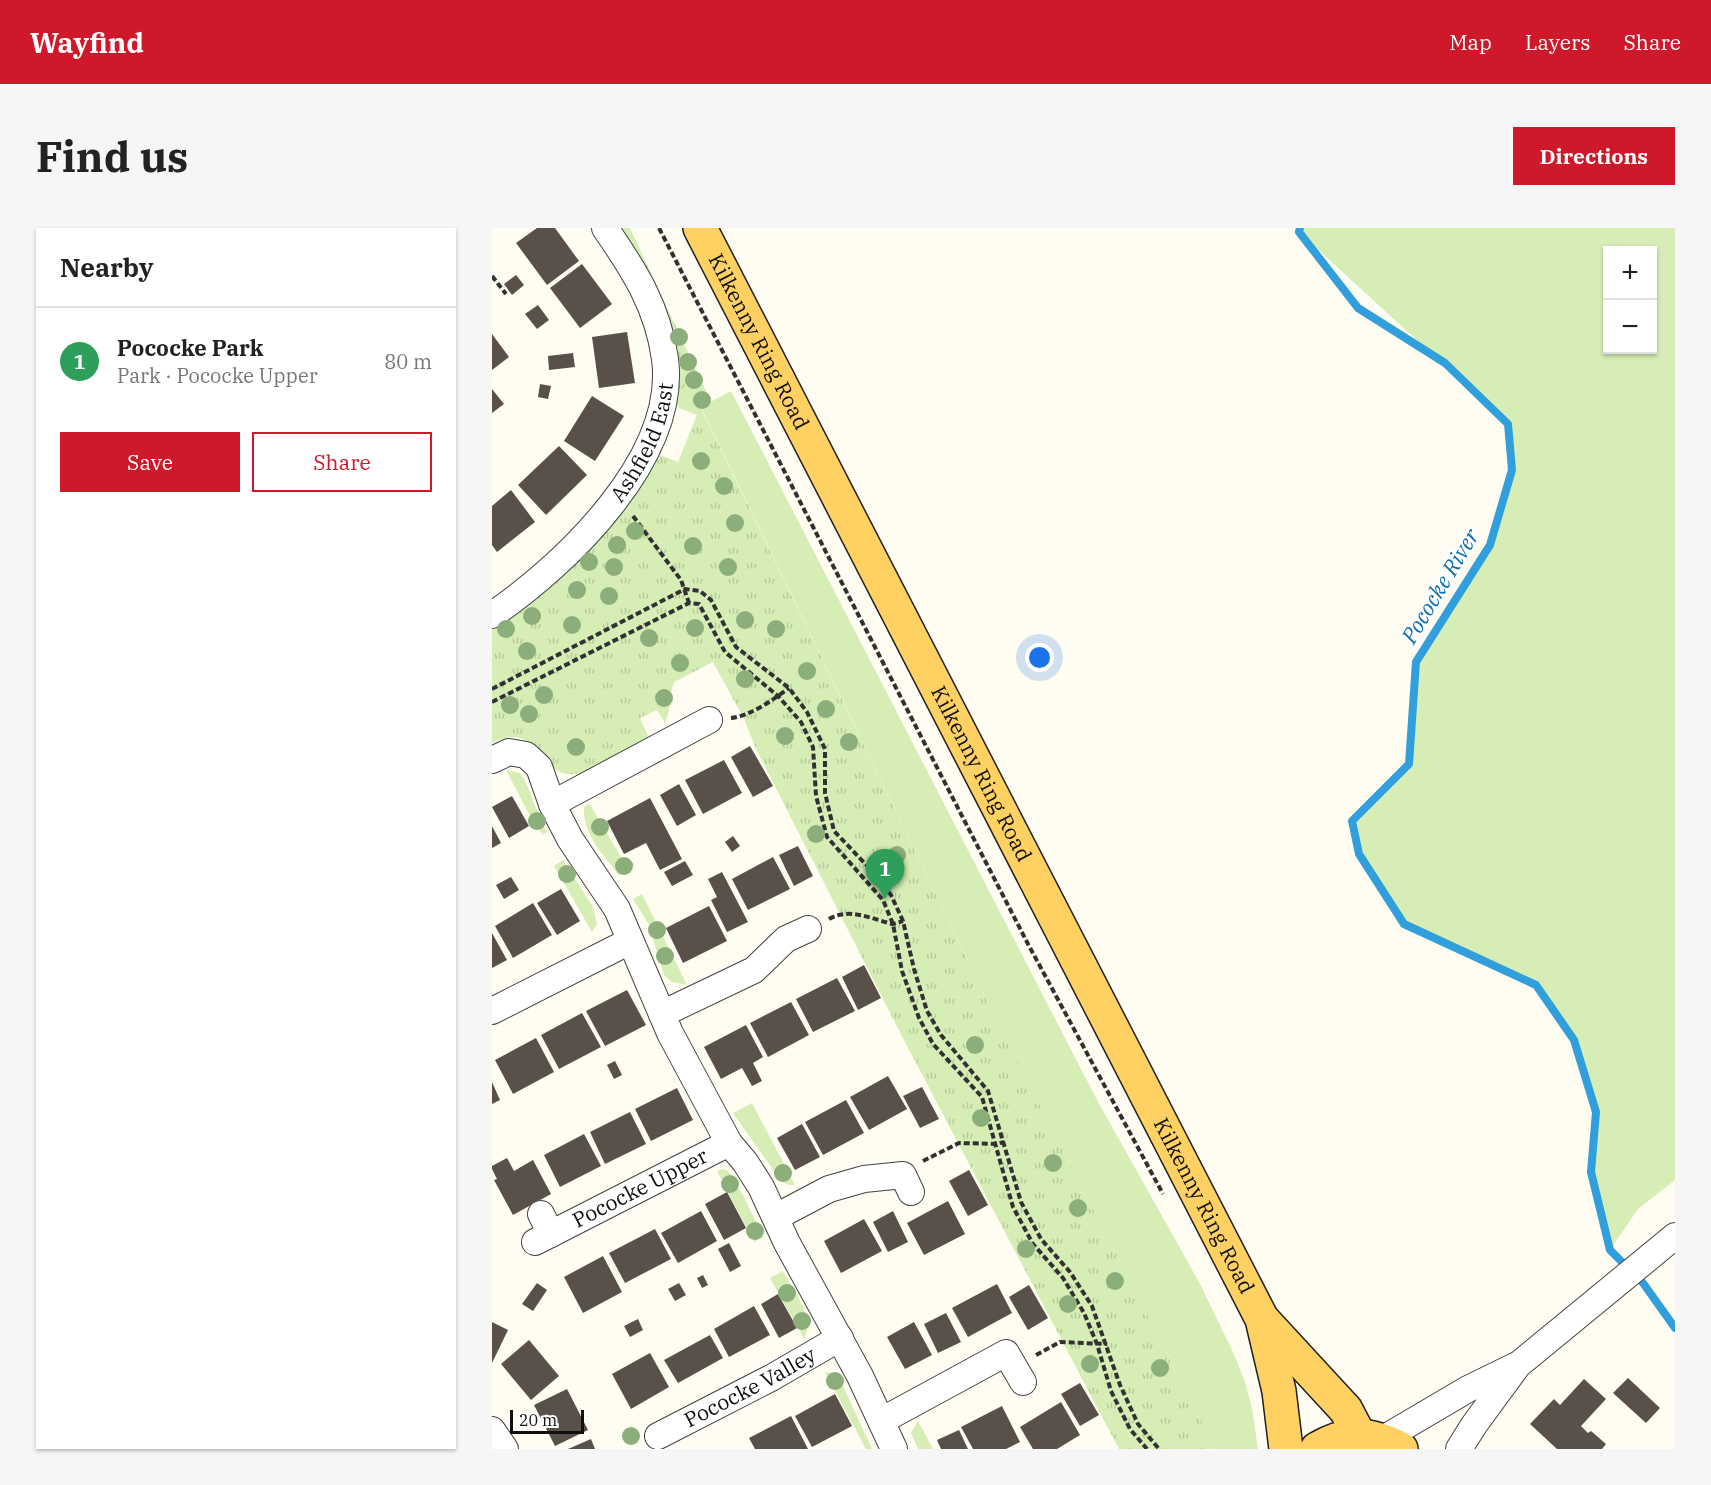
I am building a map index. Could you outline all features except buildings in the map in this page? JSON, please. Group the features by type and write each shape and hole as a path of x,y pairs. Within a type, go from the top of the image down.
{"main road":[{"name":"Kilkenny Ring Road","path":"700,228 1262,1319 1279,1392 1286,1449"},
{"name":"Kilkenny Ring Road","path":"1262,1319 1346,1410 1381,1441"},
{"path":"1317,1449 1330,1441 1381,1441"}],"street":[{"name":"Ashfield East","path":"492,615 561,560 607,510 632,476 651,443 662,409 666,385 665,360 659,329 650,301 636,274 605,228"},
{"path":"552,804 709,720"},
{"name":"Pococke Upper","path":"492,760 509,752 526,755 539,766 552,804 570,839 617,909 662,1014 729,1143 761,1187 776,1217"},
{"path":"662,1014 754,970 786,939 815,926"},
{"path":"492,1011 630,941"},
{"name":"Pococke Upper","path":"542,1230 729,1143"},
{"path":"776,1217 829,1189 864,1179 903,1175 911,1192"},
{"name":"Pococke Valley","path":"776,1217 803,1272 840,1338 894,1449"},
{"path":"1459,1449 1518,1365 1675,1236"},
{"name":"Pococke Valley","path":"658,1436 771,1378 840,1338"},
{"path":"881,1421 1006,1353 1023,1382"},
{"path":"1381,1441 1468,1389 1518,1365"},
{"path":"492,1430 505,1449"}],"path":[{"path":"659,228 1028,944 1164,1196"},
{"path":"492,276 506,294"},
{"path":"629,510 681,580 689,603"},
{"path":"492,689 685,589 700,591 711,600 736,647 789,688 807,712 825,749 825,793 834,831 874,873 891,895 903,921 927,1011 941,1035 988,1091 1021,1202 1041,1239 1070,1272 1092,1306 1120,1385 1138,1425 1160,1449"},
{"path":"492,702 689,603 699,604 725,652 778,696 801,722 813,747 816,796 827,837 883,900 893,924 902,971 919,1018 933,1044 982,1097 1013,1207 1033,1244 1068,1287 1084,1313 1112,1390 1130,1429 1147,1449"},
{"path":"739,717 789,688"},
{"path":"815,926 837,914 844,913 865,915 893,924 903,921"},
{"path":"931,1156 959,1143 996,1144 1004,1142"},
{"path":"1037,1355 1060,1342 1107,1344"}],"green space":[{"path":"618,228 630,228 711,402 701,408 998,1023 1216,1449 1119,1449 906,1044 756,749 744,719 713,662 674,682 665,723 657,710 640,718 649,738 584,772 569,774 557,770 522,738 509,737 492,743 492,628 553,584 631,499 660,455 678,462 697,415 679,408 675,401"},
{"path":"1300,228 1675,228 1675,1180 1638,1209 1610,1250 1591,1172 1595,1112 1574,1040 1536,985 1404,924 1359,854 1352,821 1409,764 1416,662 1490,545 1512,470 1508,424 1299,232"},
{"path":"731,391 1097,1100 1199,1282 1245,1382 1252,1408 1258,1449 1216,1449 998,1023 701,407"},
{"path":"506,770 520,773 524,780 547,832 543,835 532,820"},
{"path":"589,803 621,857 635,864 619,875 590,835 584,807"},
{"path":"563,860 593,907 597,924 592,932 554,866"},
{"path":"642,894 687,985 672,982 664,975 648,923 633,899"},
{"path":"752,1103 795,1185 781,1181 733,1113"},
{"path":"727,1170 743,1195 763,1237 754,1242 717,1171"},
{"path":"783,1271 805,1313 807,1330 804,1339 770,1278"},
{"path":"825,1372 838,1375 872,1449 866,1449"},
{"path":"918,1421 933,1449 918,1449 911,1433"}],"waterway":[{"name":"Pococke River","path":"1300,228 1299,232 1358,308 1445,363 1508,424 1512,470 1490,545 1416,662 1409,764 1352,821 1359,854 1404,924 1536,985 1574,1040 1596,1112 1591,1172 1610,1250 1643,1283 1675,1328"}],"place":[{"name":"Pococke Park","path":"885,899"}]}
